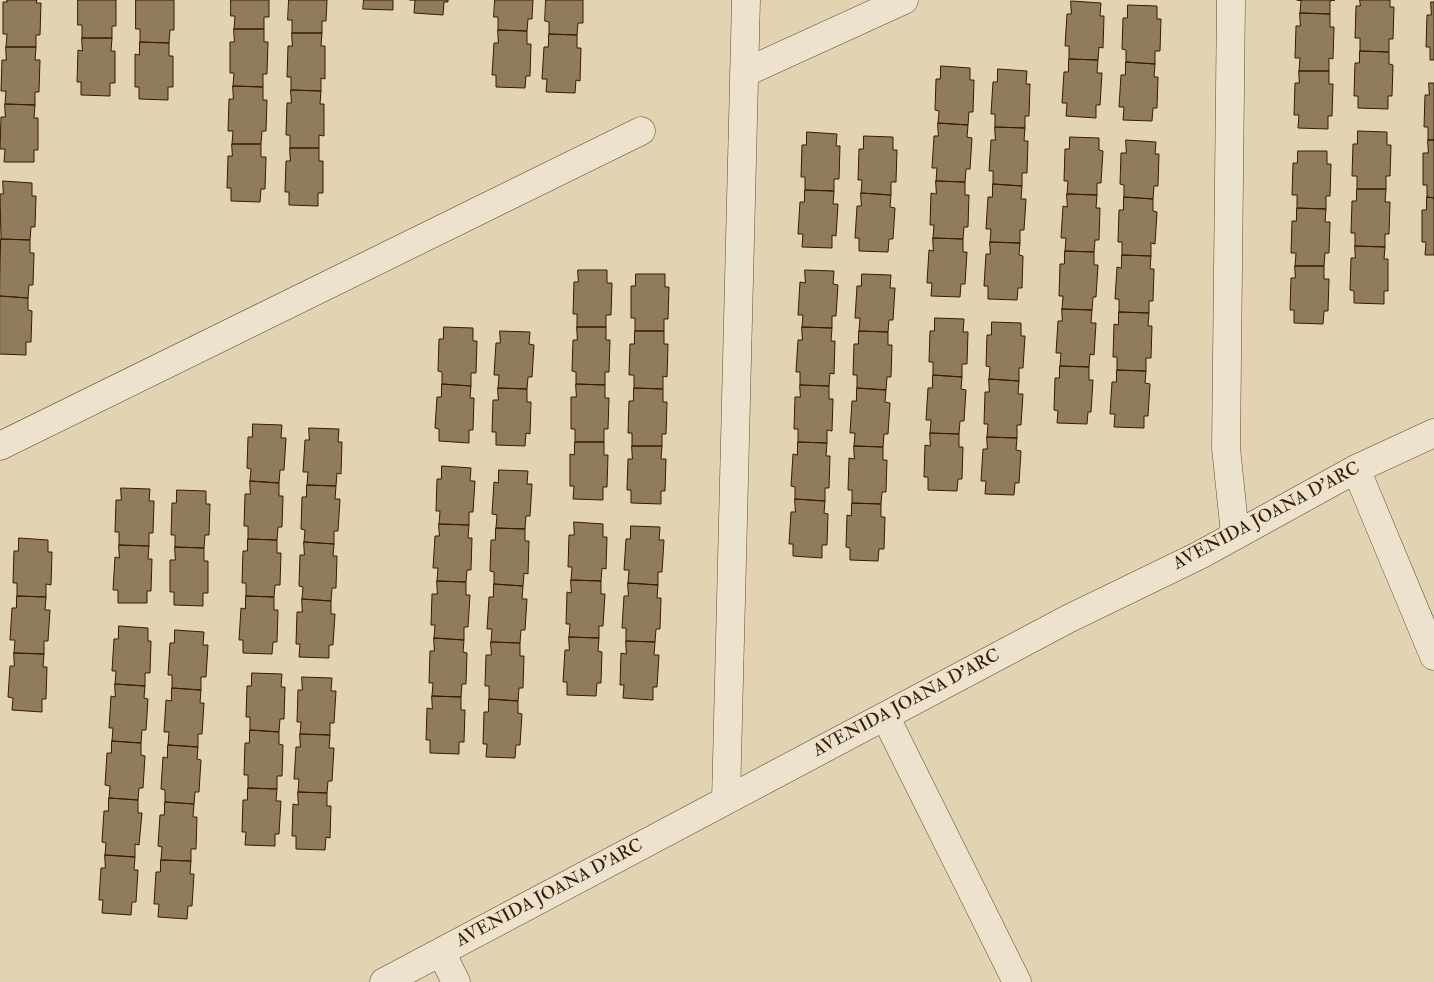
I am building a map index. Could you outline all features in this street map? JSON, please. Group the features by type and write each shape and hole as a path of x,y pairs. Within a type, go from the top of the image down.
{"street":[{"path":"726,800 746,0"},
{"path":"744,74 904,0"},
{"path":"1231,0 1226,448 1235,534"},
{"path":"0,446 641,131"},
{"name":"AVENIDA JOANA D'ARC","path":"384,982 1068,619 1200,555 1356,469 1434,433"},
{"path":"1356,469 1434,656"},
{"path":"885,716 1017,982"},
{"path":"441,952 456,982"}],"building":[{"path":"7,0 37,0 36,3 41,3 40,35 36,35 36,47 6,47 7,34 3,34 3,2 7,2"},
{"path":"78,0 116,0 116,26 112,26 112,38 82,38 82,25 78,25"},
{"path":"136,0 174,0 174,30 170,30 169,43 140,42 140,29 136,29"},
{"path":"231,0 269,0 269,17 264,17 264,29 234,29 235,16 231,16"},
{"path":"289,0 327,0 326,21 322,21 322,33 292,33 292,20 288,20"},
{"path":"364,0 393,0 393,10 363,9"},
{"path":"415,0 448,0 448,2 444,2 443,15 414,13"},
{"path":"495,0 533,0 532,19 528,19 527,31 498,30 498,17 494,17"},
{"path":"546,0 583,0 583,23 578,23 577,35 549,34 549,22 545,21"},
{"path":"1297,0 1335,0 1330,1 1330,14 1300,13 1301,1"},
{"path":"1360,0 1390,0 1390,7 1394,7 1393,39 1389,39 1389,52 1360,51 1360,38 1355,38 1356,6 1360,6"},
{"path":"1071,1 1101,3 1100,16 1104,16 1103,48 1099,47 1098,60 1069,59 1069,46 1065,46 1067,14 1071,14"},
{"path":"1431,2 1434,2 1434,60 1430,60 1430,47 1426,47 1427,15 1431,15"},
{"path":"1128,5 1157,6 1157,19 1161,19 1160,51 1155,51 1155,64 1126,62 1126,50 1122,49 1123,18 1127,18"},
{"path":"1300,13 1330,14 1330,27 1334,27 1333,59 1329,58 1329,71 1299,71 1300,58 1295,58 1296,26 1300,26"},
{"path":"234,29 264,29 264,42 268,42 267,74 263,74 263,87 233,86 234,73 230,73 230,42 234,42"},
{"path":"498,30 527,31 527,44 531,44 530,76 526,76 525,88 496,87 496,75 492,75 494,43 498,43"},
{"path":"292,33 322,33 321,46 325,46 325,79 321,78 321,91 291,90 291,77 287,77 288,46 292,46"},
{"path":"549,34 577,35 577,48 581,48 580,81 576,80 575,93 546,92 547,79 542,79 544,47 548,47"},
{"path":"82,38 112,38 111,51 115,51 115,83 110,83 110,96 81,95 81,82 77,82 78,50 82,51"},
{"path":"140,42 169,43 169,56 173,56 173,87 168,87 168,100 139,99 139,87 135,87 135,54 139,55"},
{"path":"6,47 36,47 35,60 40,60 39,92 35,92 35,105 5,104 6,91 1,91 2,60 6,60"},
{"path":"1360,51 1389,52 1389,64 1393,65 1392,96 1388,96 1388,109 1358,108 1358,96 1354,96 1355,63 1359,63"},
{"path":"1069,59 1098,60 1097,73 1102,73 1100,105 1096,105 1096,118 1066,116 1067,103 1062,103 1064,72 1068,72"},
{"path":"1126,62 1155,64 1154,77 1158,77 1157,108 1153,108 1152,121 1123,120 1124,107 1119,107 1121,75 1125,75"},
{"path":"941,66 970,68 970,80 974,80 973,112 969,112 968,125 938,123 939,111 935,110 936,79 940,79"},
{"path":"998,69 1027,71 1026,84 1030,84 1029,116 1025,116 1025,128 995,127 995,114 991,114 993,82 997,82"},
{"path":"1299,71 1329,71 1329,84 1333,84 1332,116 1328,116 1328,129 1298,128 1299,115 1294,115 1295,83 1299,83"},
{"path":"1429,83 1434,83 1434,140 1428,140 1428,127 1424,127 1425,95 1429,95"},
{"path":"233,86 263,87 263,100 267,100 266,131 262,131 261,144 232,144 233,131 228,131 229,99 233,99"},
{"path":"291,90 321,91 320,104 324,104 324,136 319,135 319,148 290,148 290,135 286,135 287,103 291,103"},
{"path":"5,104 35,105 34,118 38,118 38,150 34,150 34,162 4,162 5,149 0,149 1,117 5,117"},
{"path":"938,123 968,125 967,137 972,138 970,169 966,169 965,182 936,181 937,168 932,168 934,136 938,136"},
{"path":"995,127 1025,128 1024,141 1028,141 1027,173 1022,173 1022,186 993,184 993,171 989,171 991,140 995,140"},
{"path":"1358,131 1387,132 1387,145 1391,145 1390,176 1386,176 1386,189 1357,189 1357,176 1352,176 1353,144 1357,144"},
{"path":"807,132 837,134 836,146 840,146 839,179 834,179 834,191 805,190 805,177 801,177 802,145 806,145"},
{"path":"864,136 893,137 893,150 897,150 896,182 891,182 891,195 861,193 862,180 858,180 859,149 863,149"},
{"path":"1070,137 1099,138 1099,150 1103,151 1101,183 1097,183 1097,195 1067,194 1068,181 1064,181 1065,149 1069,149"},
{"path":"1126,140 1156,142 1155,154 1159,154 1158,186 1154,186 1153,199 1124,197 1124,185 1120,184 1121,153 1126,153"},
{"path":"1428,140 1434,140 1434,198 1427,197 1427,185 1423,185 1423,153 1428,153"},
{"path":"232,144 261,144 261,157 266,157 265,189 261,189 260,202 231,201 231,188 227,188 228,156 232,156"},
{"path":"290,148 319,148 319,161 323,161 323,193 318,193 318,206 289,205 289,192 285,192 286,161 290,161"},
{"path":"1298,151 1327,151 1327,164 1331,164 1330,196 1326,196 1326,209 1297,208 1297,195 1292,195 1293,163 1297,163"},
{"path":"3,181 32,183 32,196 36,196 35,227 31,227 30,240 1,239 0,194 3,194"},
{"path":"936,181 965,182 965,195 969,195 968,227 964,227 963,239 933,238 934,225 930,225 931,193 936,194"},
{"path":"993,184 1022,186 1021,199 1026,199 1024,230 1020,230 1020,243 990,242 991,229 986,229 988,197 992,197"},
{"path":"1357,189 1386,189 1385,202 1390,202 1389,234 1385,234 1385,247 1355,246 1355,233 1351,233 1352,201 1356,201"},
{"path":"805,190 834,191 833,204 838,204 836,236 832,235 832,248 802,247 803,234 798,234 800,202 804,202"},
{"path":"861,193 891,195 890,207 895,208 893,239 889,239 888,252 859,251 859,238 855,238 857,206 861,206"},
{"path":"1067,194 1097,195 1096,208 1100,208 1099,240 1095,240 1094,252 1065,251 1066,238 1061,238 1063,206 1067,207"},
{"path":"1124,197 1153,199 1153,211 1157,212 1155,244 1151,243 1151,256 1122,255 1122,242 1118,242 1119,210 1123,210"},
{"path":"1427,197 1434,198 1434,255 1425,255 1426,242 1422,242 1422,210 1426,210"},
{"path":"1297,208 1326,209 1325,222 1330,222 1329,253 1325,253 1324,266 1295,266 1296,253 1291,253 1292,221 1296,221"},
{"path":"933,238 963,239 963,252 967,252 965,284 961,284 960,297 931,296 932,283 927,283 929,250 933,251"},
{"path":"1,239 30,240 30,253 34,253 33,285 29,285 28,298 0,296"},
{"path":"990,242 1020,243 1019,255 1023,256 1022,288 1018,288 1017,300 988,299 988,286 984,286 986,254 990,254"},
{"path":"1355,246 1385,247 1384,259 1388,259 1388,291 1384,291 1384,304 1354,303 1354,291 1350,290 1351,258 1355,258"},
{"path":"1065,251 1094,252 1094,265 1098,265 1096,297 1093,297 1092,310 1062,309 1063,296 1059,296 1060,264 1064,264"},
{"path":"1122,255 1151,256 1150,269 1154,269 1153,301 1149,301 1149,313 1119,312 1119,299 1115,299 1117,267 1121,268"},
{"path":"1295,266 1324,266 1324,279 1329,279 1328,311 1324,311 1323,324 1294,323 1294,310 1290,310 1291,278 1295,278"},
{"path":"578,270 607,270 607,283 612,283 611,315 606,315 606,327 577,327 577,314 573,314 574,282 578,282"},
{"path":"805,270 834,271 833,284 838,285 836,316 832,316 832,328 802,327 803,315 798,315 800,282 805,283"},
{"path":"636,274 665,274 665,287 669,287 668,319 664,319 664,331 635,331 635,318 631,318 631,286 635,286"},
{"path":"862,274 891,275 890,288 895,288 893,320 889,320 888,332 859,331 860,318 855,318 857,286 861,286"},
{"path":"0,296 28,298 28,310 32,311 31,342 26,342 26,355 0,354"},
{"path":"1062,309 1092,310 1091,323 1096,323 1094,355 1090,354 1089,367 1060,366 1061,353 1056,353 1058,321 1062,321"},
{"path":"1119,312 1149,313 1148,326 1152,326 1151,358 1146,358 1146,371 1117,370 1117,357 1113,357 1114,324 1118,325"},
{"path":"935,318 964,319 963,332 968,332 967,364 962,364 962,377 933,375 933,362 929,362 930,331 934,331"},
{"path":"992,322 1021,323 1021,336 1025,336 1023,368 1019,368 1019,381 989,379 990,367 986,366 987,335 991,335"},
{"path":"444,327 473,328 473,341 477,341 476,373 471,373 471,386 442,384 442,372 438,371 439,339 443,339"},
{"path":"577,327 606,327 606,340 610,340 609,372 605,372 605,385 576,384 576,372 572,371 573,340 577,340"},
{"path":"802,327 832,328 831,341 835,341 834,374 830,373 829,386 800,385 800,372 796,372 798,340 802,340"},
{"path":"500,331 530,332 529,344 534,345 532,377 528,377 527,389 498,388 499,375 494,375 496,343 500,343"},
{"path":"635,331 664,331 664,344 668,344 667,377 663,376 663,389 634,388 634,375 629,375 630,344 634,344"},
{"path":"859,331 888,332 888,345 892,345 891,377 887,377 886,390 857,388 857,375 853,375 854,344 858,344"},
{"path":"1060,366 1089,367 1089,380 1093,380 1091,412 1088,412 1087,424 1057,423 1058,411 1054,410 1055,378 1059,378"},
{"path":"1117,370 1146,371 1145,383 1150,384 1148,416 1144,416 1144,428 1114,427 1115,414 1110,414 1112,382 1116,382"},
{"path":"933,375 962,377 961,389 966,390 964,421 960,421 959,434 930,433 931,420 926,420 928,388 932,388"},
{"path":"989,379 1019,381 1018,394 1023,394 1021,425 1017,425 1017,438 987,437 988,424 984,424 985,392 989,392"},
{"path":"442,384 471,386 470,398 474,398 473,430 469,430 469,443 439,441 439,429 435,428 437,397 441,397"},
{"path":"576,384 605,385 605,398 609,398 608,429 604,429 604,442 575,442 575,429 571,429 571,397 576,397"},
{"path":"800,385 829,386 829,399 833,399 832,431 827,430 827,443 798,442 798,429 794,429 795,397 800,397"},
{"path":"498,388 527,389 527,402 531,402 530,434 526,433 525,446 496,445 496,432 492,432 493,400 498,400"},
{"path":"634,388 663,389 663,402 667,402 666,434 662,434 662,446 632,446 632,433 628,433 629,401 633,401"},
{"path":"857,388 886,390 885,402 890,403 888,434 884,434 883,447 854,446 855,433 850,433 852,401 856,401"},
{"path":"253,424 282,425 281,438 286,438 284,470 280,470 279,483 250,481 251,469 247,468 248,437 252,437"},
{"path":"309,428 339,429 338,442 342,442 341,474 337,473 336,486 307,485 308,472 303,472 305,440 309,440"},
{"path":"930,433 959,434 959,447 963,447 962,479 958,479 957,491 928,490 928,477 924,477 925,445 930,446"},
{"path":"987,437 1017,438 1016,450 1021,451 1019,483 1015,483 1014,495 985,494 986,481 981,481 983,449 987,449"},
{"path":"575,442 604,442 604,455 608,455 607,487 603,487 603,500 573,499 574,486 570,486 570,454 574,455"},
{"path":"798,442 827,443 826,456 830,456 829,488 825,488 825,501 795,499 795,487 791,486 793,454 797,455"},
{"path":"632,446 662,446 661,459 666,459 665,491 661,491 661,504 631,503 631,490 627,490 628,459 632,459"},
{"path":"854,446 883,447 883,460 887,460 886,492 882,492 881,504 852,503 852,490 848,490 849,458 854,459"},
{"path":"442,466 471,468 470,481 475,481 473,512 469,512 469,525 439,524 440,511 436,511 437,479 441,479"},
{"path":"499,470 528,471 527,484 532,484 530,516 526,516 525,529 496,528 497,515 492,514 494,482 498,483"},
{"path":"250,481 279,483 279,496 283,496 282,527 278,527 277,540 248,539 248,526 244,526 245,494 250,494"},
{"path":"307,485 336,486 335,499 340,499 338,531 334,531 334,544 304,542 305,530 301,529 302,497 306,497"},
{"path":"121,488 150,489 149,501 154,501 153,533 149,533 149,546 119,545 119,532 115,532 116,500 121,500"},
{"path":"177,490 206,491 206,504 210,504 209,535 205,535 204,548 175,547 175,535 171,535 172,503 176,503"},
{"path":"795,499 825,501 824,513 828,514 827,545 822,545 822,558 793,556 793,544 789,544 791,512 795,512"},
{"path":"852,503 881,504 881,517 885,517 884,549 879,549 878,561 850,560 850,548 846,547 847,515 851,516"},
{"path":"574,522 603,524 603,537 607,537 606,569 602,568 601,581 571,580 572,567 568,567 569,535 574,535"},
{"path":"439,524 469,525 468,538 472,538 471,570 467,570 466,582 437,581 438,568 433,568 435,536 439,536"},
{"path":"631,526 660,527 659,540 664,540 662,572 658,572 658,585 628,583 629,570 624,570 626,539 630,539"},
{"path":"496,528 525,529 525,541 529,541 528,574 524,573 523,586 494,584 494,572 490,571 491,540 495,540"},
{"path":"19,538 48,540 48,552 52,552 51,585 46,584 46,597 17,596 17,583 13,583 14,551 18,551"},
{"path":"248,539 277,540 277,553 281,553 280,585 275,585 274,597 246,596 246,583 242,583 243,551 247,551"},
{"path":"304,542 334,544 333,556 337,556 336,588 332,588 331,601 302,599 303,587 299,586 300,555 304,555"},
{"path":"119,545 149,546 148,559 152,559 151,591 147,591 147,603 118,603 118,590 113,590 115,557 119,558"},
{"path":"175,547 204,548 204,561 208,561 208,593 203,593 203,606 174,605 174,592 170,592 170,560 175,560"},
{"path":"571,580 601,581 601,594 605,594 603,626 599,626 599,638 569,637 570,624 566,624 567,592 571,593"},
{"path":"437,581 466,582 466,595 470,595 468,627 464,627 464,640 434,638 435,625 431,625 432,594 437,594"},
{"path":"628,583 658,585 657,598 661,598 660,629 656,629 655,642 626,641 626,628 622,628 624,596 628,596"},
{"path":"494,584 523,586 522,599 527,599 525,630 521,630 520,643 491,642 492,629 487,629 489,597 493,597"},
{"path":"17,596 46,597 45,610 50,610 48,641 44,641 44,654 14,653 15,640 10,640 12,608 16,608"},
{"path":"246,596 274,597 274,610 278,610 277,642 273,642 272,654 243,653 243,640 239,640 241,608 245,609"},
{"path":"302,599 331,601 331,614 335,614 333,645 329,645 329,658 299,657 300,644 296,644 297,612 302,612"},
{"path":"119,626 148,628 148,641 151,641 150,673 145,673 145,686 115,684 116,671 112,671 114,639 118,639"},
{"path":"175,630 204,632 203,645 208,645 206,677 201,677 201,690 172,688 172,675 168,675 170,643 174,643"},
{"path":"569,637 599,638 598,651 602,652 601,683 597,683 596,696 567,695 567,682 563,682 565,650 569,650"},
{"path":"434,638 464,640 463,652 467,653 466,684 462,684 461,697 432,696 433,683 429,683 430,651 434,651"},
{"path":"626,641 655,642 654,655 659,655 657,687 653,687 653,700 623,698 624,685 620,685 621,653 626,654"},
{"path":"491,642 520,643 520,656 524,656 523,688 519,688 518,701 489,699 489,686 485,686 486,655 491,655"},
{"path":"14,653 44,654 43,667 47,667 46,699 42,699 42,712 12,710 13,698 8,697 10,666 14,666"},
{"path":"252,673 282,674 281,687 285,687 284,719 280,719 279,732 250,730 250,717 246,717 247,686 251,686"},
{"path":"302,677 332,678 331,691 336,691 334,723 330,723 330,735 300,734 301,722 297,722 298,690 302,690"},
{"path":"115,684 145,686 144,698 148,699 146,730 142,730 141,743 112,741 113,728 109,728 111,696 115,697"},
{"path":"172,688 201,690 200,703 204,703 202,734 198,734 198,747 168,745 169,732 164,732 166,700 171,701"},
{"path":"432,696 461,697 461,710 465,710 464,742 459,742 459,754 430,753 430,740 426,740 427,708 432,709"},
{"path":"489,699 518,701 518,713 522,714 520,745 516,745 515,758 486,757 487,744 483,744 484,712 488,712"},
{"path":"250,730 279,732 279,744 283,745 282,776 277,776 277,789 248,788 248,775 244,775 245,743 249,743"},
{"path":"300,734 330,735 329,748 334,748 332,781 328,781 327,793 298,792 299,779 294,779 296,747 300,747"},
{"path":"112,741 141,743 141,755 145,756 143,788 139,788 138,800 109,798 110,786 105,785 107,753 111,753"},
{"path":"168,745 198,747 197,759 201,760 199,792 195,792 194,804 165,802 165,790 161,789 163,757 167,758"},
{"path":"248,788 277,789 276,801 281,801 279,834 275,834 275,846 245,845 246,832 242,832 243,800 247,800"},
{"path":"298,792 327,793 327,806 331,806 330,838 326,837 325,850 296,849 296,836 292,836 293,804 298,805"},
{"path":"109,798 138,800 138,813 142,813 139,845 135,844 135,857 105,855 106,843 102,842 104,811 108,811"},
{"path":"165,802 194,804 193,817 197,817 196,849 191,849 191,861 161,860 162,847 158,846 160,815 164,815"},
{"path":"105,855 135,857 134,870 138,870 136,902 132,902 131,915 102,913 103,900 99,900 101,868 105,868"},
{"path":"161,860 191,861 190,874 194,874 192,906 188,906 187,919 158,917 159,904 154,904 156,872 160,872"}]}
